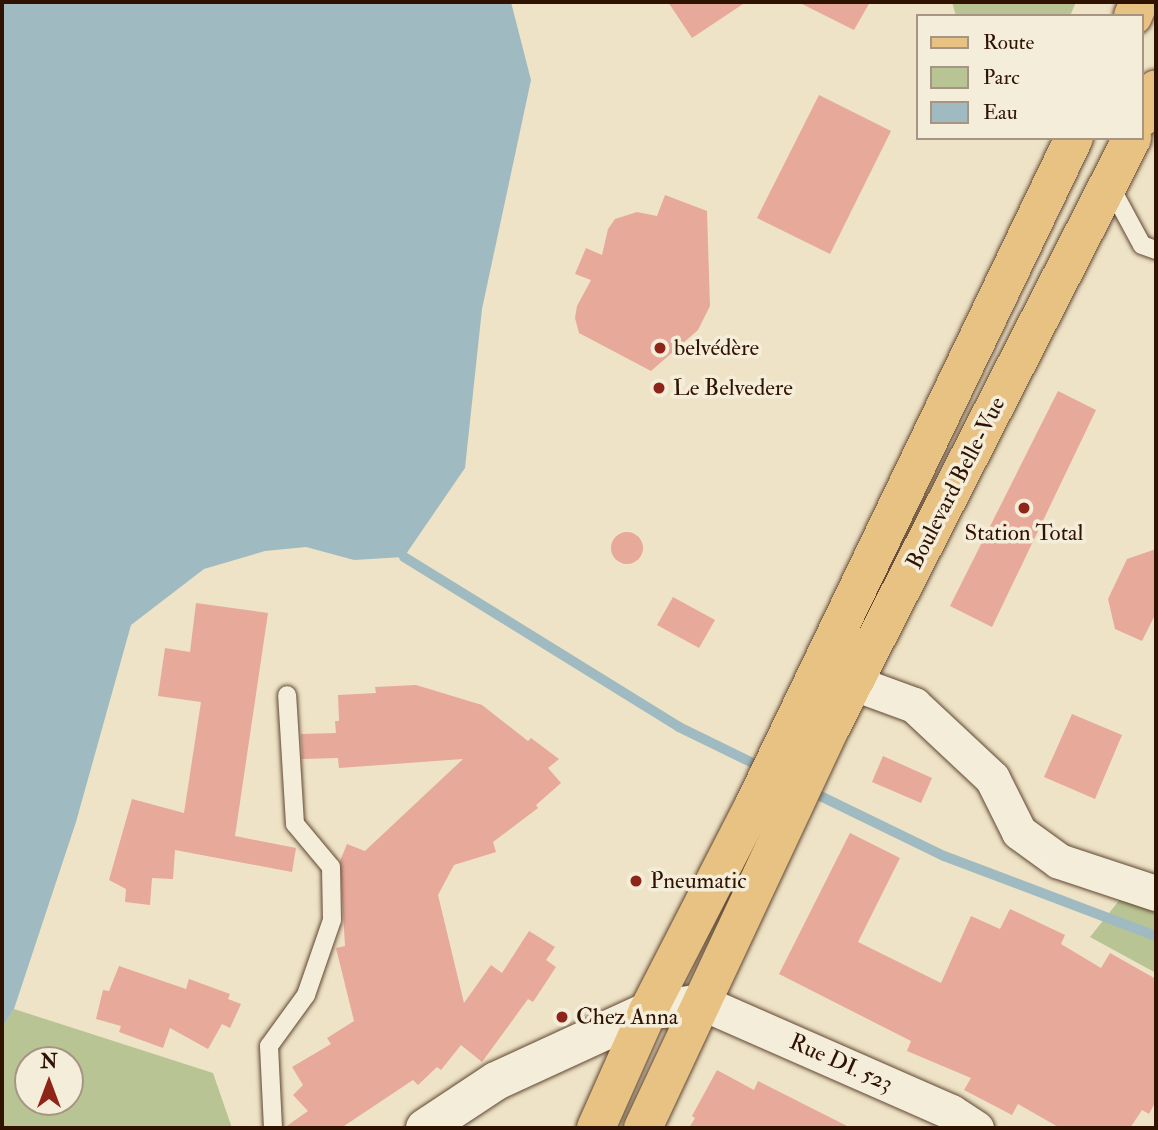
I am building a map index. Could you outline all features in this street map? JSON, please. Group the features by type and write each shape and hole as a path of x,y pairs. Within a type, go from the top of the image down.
{"main road":[{"path":"1144,113 1156,89"},
{"name":"Boulevard Belle-Vue","path":"643,1128 783,829 815,718 1073,140"},
{"name":"Boulevard Belle-Vue","path":"596,1128 648,1011 753,807 815,718 854,683 1131,140"},
{"path":"425,1128 496,1081 648,1011 703,1003"}],"street":[{"path":"854,683 914,705 992,778 1019,832 1059,861 1156,892"},
{"name":"Rue DI. 523","path":"703,1003 951,1112 976,1128"}],"lane":[{"path":"1109,184 1142,245 1156,250"},
{"path":"272,1128 269,1046 306,995 332,920 331,867 295,824 287,695"}],"green space":[{"path":"952,2 1076,2 1071,14 955,14"},
{"path":"1121,898 1156,898 1156,973 1090,937"},
{"path":"14,1009 213,1073 232,1128 2,1128 2,1028"}],"water":[{"path":"2,2 511,2 531,80 482,309 465,468 404,557 354,560 306,547 265,551 204,569 131,625 76,822 14,1009 2,1028"}],"building":[{"path":"668,2 746,2 692,38"},
{"path":"798,2 870,2 854,30"},
{"path":"819,95 891,131 830,254 757,218"},
{"path":"665,195 707,211 710,306 698,330 651,371 579,333 575,318 577,306 591,280 575,274 586,248 602,255 608,229 615,219 637,212 657,216"},
{"name":"Station Total","path":"1058,391 1096,410 992,627 950,606"},
{"path":"627,532 638,537 643,548 638,559 627,564 616,559 611,548 616,537"},
{"path":"1156,549 1156,613 1142,641 1115,629 1108,599 1127,559"},
{"path":"673,597 715,620 699,648 657,625"},
{"path":"196,603 268,613 235,836 296,848 292,872 175,850 173,879 152,878 150,905 125,902 126,889 109,880 132,799 184,813 201,702 158,696 165,648 190,652"},
{"path":"416,685 482,705 528,741 531,738 559,759 548,768 561,783 536,805 538,808 493,842 496,852 454,865 438,895 464,1003 491,965 502,973 529,931 555,947 546,960 556,967 533,1002 528,999 482,1062 461,1045 441,1070 437,1067 418,1085 413,1080 341,1128 284,1128 308,1111 293,1095 303,1085 292,1067 331,1044 327,1038 354,1021 336,948 345,946 340,861 347,844 365,851 463,759 339,768 338,758 302,759 301,734 336,733 335,721 339,721 338,695 376,693 375,687"},
{"path":"1072,714 1122,735 1095,799 1044,777"},
{"path":"883,756 932,778 921,803 872,782"},
{"path":"850,833 900,858 858,942 941,983 971,916 1000,929 1010,909 1065,935 1061,944 1101,968 1110,953 1156,979 1156,1101 1149,1114 1142,1110 1130,1128 1060,1128 1018,1104 1012,1115 964,1090 971,1078 907,1051 911,1041 779,974"},
{"path":"119,966 186,989 189,979 230,994 228,999 241,1004 230,1028 222,1024 208,1049 170,1028 163,1048 119,1032 121,1026 96,1019 103,990 109,991"},
{"path":"717,1070 754,1090 758,1081 851,1128 689,1128 695,1118 692,1116"}],"waterway":[{"path":"404,557 679,727 763,768"},
{"path":"808,790 944,856 1156,936"}],"place":[{"name":"belvédère","path":"660,348"},
{"name":"Le Belvedere","path":"659,388"},
{"name":"Station Total","path":"1024,508"},
{"name":"Pneumatic","path":"636,881"},
{"name":"Chez Anna","path":"562,1017"}]}
